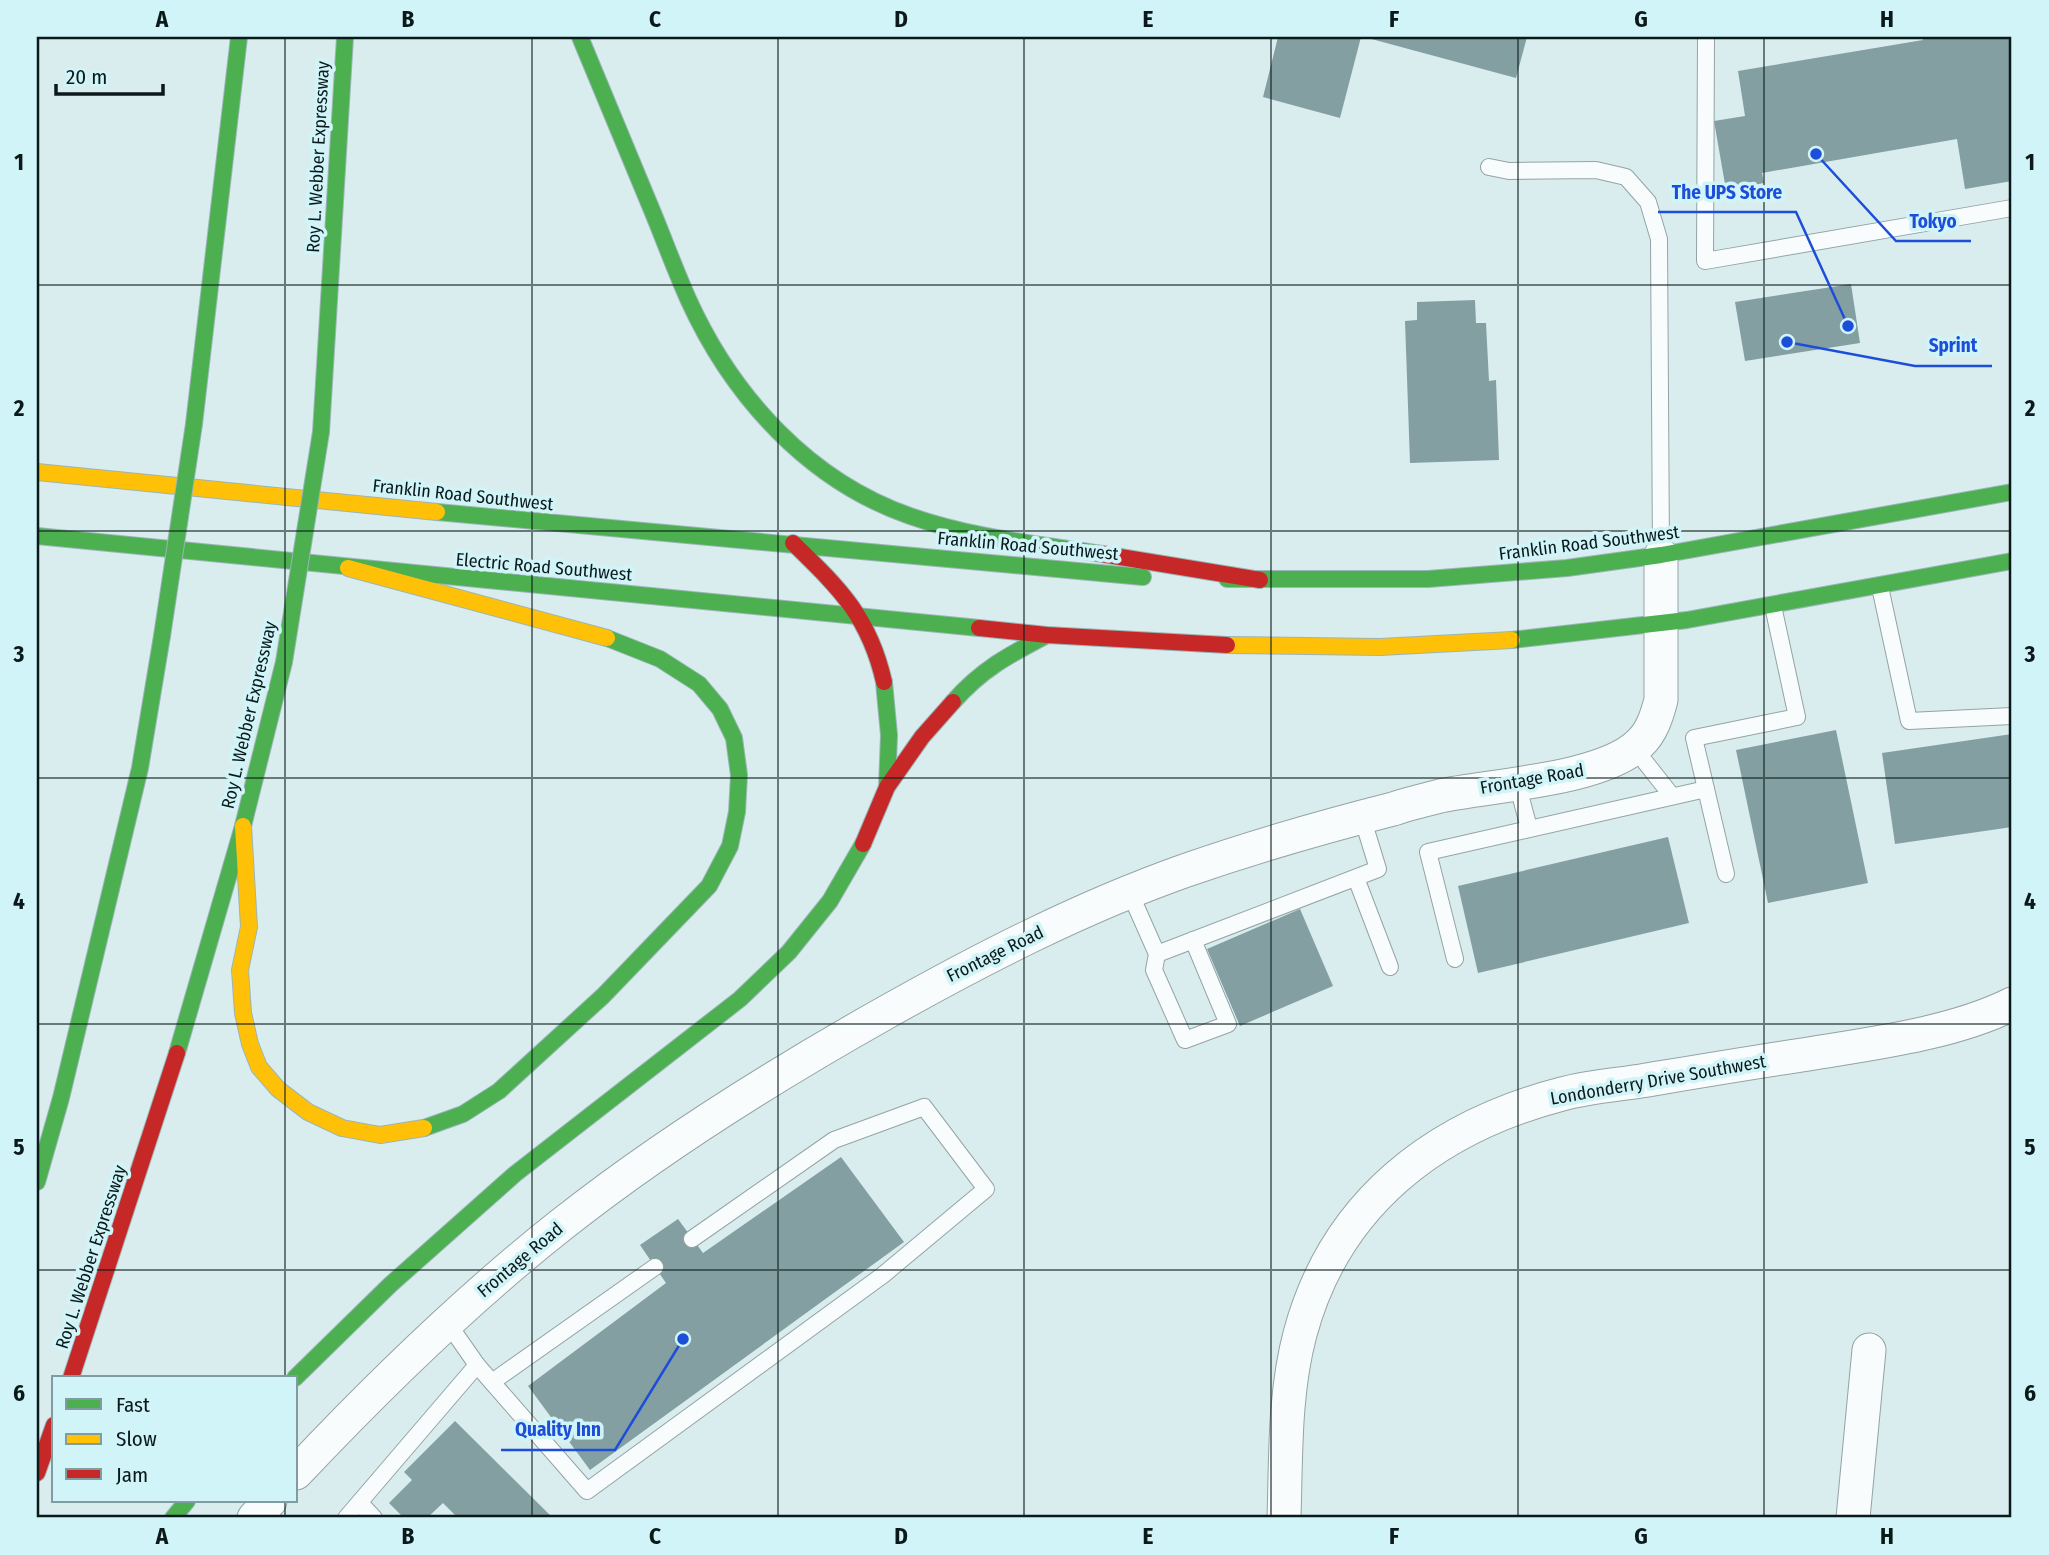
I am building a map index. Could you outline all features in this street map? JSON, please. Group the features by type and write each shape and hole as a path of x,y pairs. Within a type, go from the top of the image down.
{"main road":[{"path":"37,1182 61,1098 140,768 194,424 216,253 239,37"},
{"name":"Roy L. Webber Expressway","path":"72,1376 188,1018 243,826 284,662 321,432 345,37"},
{"path":"580,37 690,303 729,373 767,421 818,468 862,495 910,516 967,532 1260,580"},
{"name":"Franklin Road Southwest","path":"37,472 662,534 793,543 1149,577 1260,580 1428,579 1567,568 1661,555 2012,492"},
{"name":"Electric Road Southwest","path":"37,536 1047,635"},
{"path":"793,543 843,593 860,617 879,659 888,692 890,726 887,787"},
{"path":"297,1376 390,1285 515,1174 740,999 789,952 830,901 862,846 887,787 922,737 972,680 1006,657 1047,635 1164,643 1354,648 1490,642 1662,624 1880,587 2012,561"},
{"path":"243,826 248,927 240,970 243,1013 250,1044 260,1067 278,1089 308,1112 342,1128 380,1135 422,1129 463,1114 499,1091 603,996 709,886 730,846 737,812 739,775 734,738 720,709 699,684 660,659 615,640 348,568"},
{"path":"37,1474 52,1431"},
{"path":"173,1518 186,1502"}],"street":[{"name":"Frontage Road","path":"298,1471 371,1393 447,1322 561,1225 678,1139 809,1056 944,979 1067,919 1181,872 1272,842 1440,796 1584,771 1618,760 1641,743 1655,720 1661,700 1661,555"},
{"name":"Londonderry Drive Southwest","path":"1284,1518 1289,1390 1300,1334 1318,1281 1343,1237 1374,1196 1412,1162 1461,1132 1494,1117 1564,1093 1849,1047 1955,1026 2012,1004"},
{"path":"1853,1518 1869,1350"},
{"path":"254,1518 269,1502"}],"lane":[{"path":"1706,37 1705,261 2012,208"},
{"path":"1489,167 1509,171 1597,170 1626,177 1648,202 1659,239 1661,555"},
{"path":"1880,587 1909,721 2012,716"},
{"path":"1726,874 1694,738 1797,717 1773,606"},
{"path":"1634,748 1672,796"},
{"path":"1517,783 1529,828"},
{"path":"1455,959 1428,852 1706,789"},
{"path":"1157,954 1378,869 1363,817"},
{"path":"1356,878 1390,967"},
{"path":"1130,893 1157,954 1154,970 1185,1040 1228,1024 1193,940"},
{"path":"447,1322 477,1365 587,1491 883,1275 986,1189 924,1107 834,1140 692,1239"},
{"path":"492,1382 655,1267"},
{"path":"346,1518 477,1365"},
{"path":"360,1503 374,1518"}],"building":[{"path":"1278,37 1361,37 1340,118 1263,97"},
{"path":"1364,37 1527,37 1516,78"},
{"path":"1922,37 2012,37 2012,181 1965,189 1957,139 1762,173 1764,183 1726,190 1714,121 1745,116 1738,71 1923,40"},
{"path":"1851,284 1860,343 1745,361 1735,302"},
{"path":"1475,300 1476,323 1486,323 1489,381 1496,380 1499,460 1410,463 1405,321 1417,320 1417,302"},
{"path":"1836,730 1868,883 1768,903 1736,750"},
{"path":"2012,734 2012,827 1895,844 1882,753"},
{"path":"1668,837 1689,923 1478,973 1458,886"},
{"path":"1300,909 1333,986 1240,1026 1207,949"},
{"path":"841,1157 904,1242 590,1470 528,1386 666,1283 640,1245 678,1219 703,1253"},
{"path":"455,1421 553,1518 458,1518 443,1503 427,1518 404,1518 389,1503 412,1480 404,1472"}],"traffic: fast":[{"path":"194,424 239,37"},
{"path":"321,432 345,37"},
{"path":"580,37 689,301 728,370 778,431 807,458 839,481 873,501 910,516 981,535 1102,554"},
{"path":"162,636 194,424"},
{"path":"284,662 321,432"},
{"path":"1227,579 1428,579 1567,568 1661,555 2012,492"},
{"path":"437,512 1143,577"},
{"path":"37,536 979,628"},
{"path":"1512,640 1687,620 2012,561"},
{"path":"953,702 985,672 1047,635"},
{"path":"37,1182 61,1098 140,768 162,636"},
{"path":"424,1128 463,1114 499,1091 603,996 709,886 730,846 737,812 739,775 734,738 720,709 699,684 660,659 607,638"},
{"path":"177,1053 243,826 284,662"},
{"path":"884,682 889,735 887,787"},
{"path":"297,1376 390,1285 515,1174 740,999 789,952 830,901 863,844"},
{"path":"173,1518 186,1502"}],"traffic: slow":[{"path":"37,472 437,512"},
{"path":"348,568 607,638"},
{"path":"1227,645 1380,647 1512,640"},
{"path":"243,826 249,927 240,970 243,1013 259,1067 278,1089 308,1112 342,1128 380,1135 424,1128"}],"traffic: jam":[{"path":"793,543 825,574 861,621 878,659 884,682"},
{"path":"1102,554 1260,580"},
{"path":"979,628 1047,635 1227,645"},
{"path":"863,844 887,787 922,737 953,702"},
{"path":"72,1376 177,1053"},
{"path":"37,1473 52,1431"}],"place":[{"name":"Tokyo","path":"1816,154"},
{"name":"The UPS Store","path":"1848,326"},
{"name":"Sprint","path":"1787,342"},
{"name":"Quality Inn","path":"683,1339"}]}
